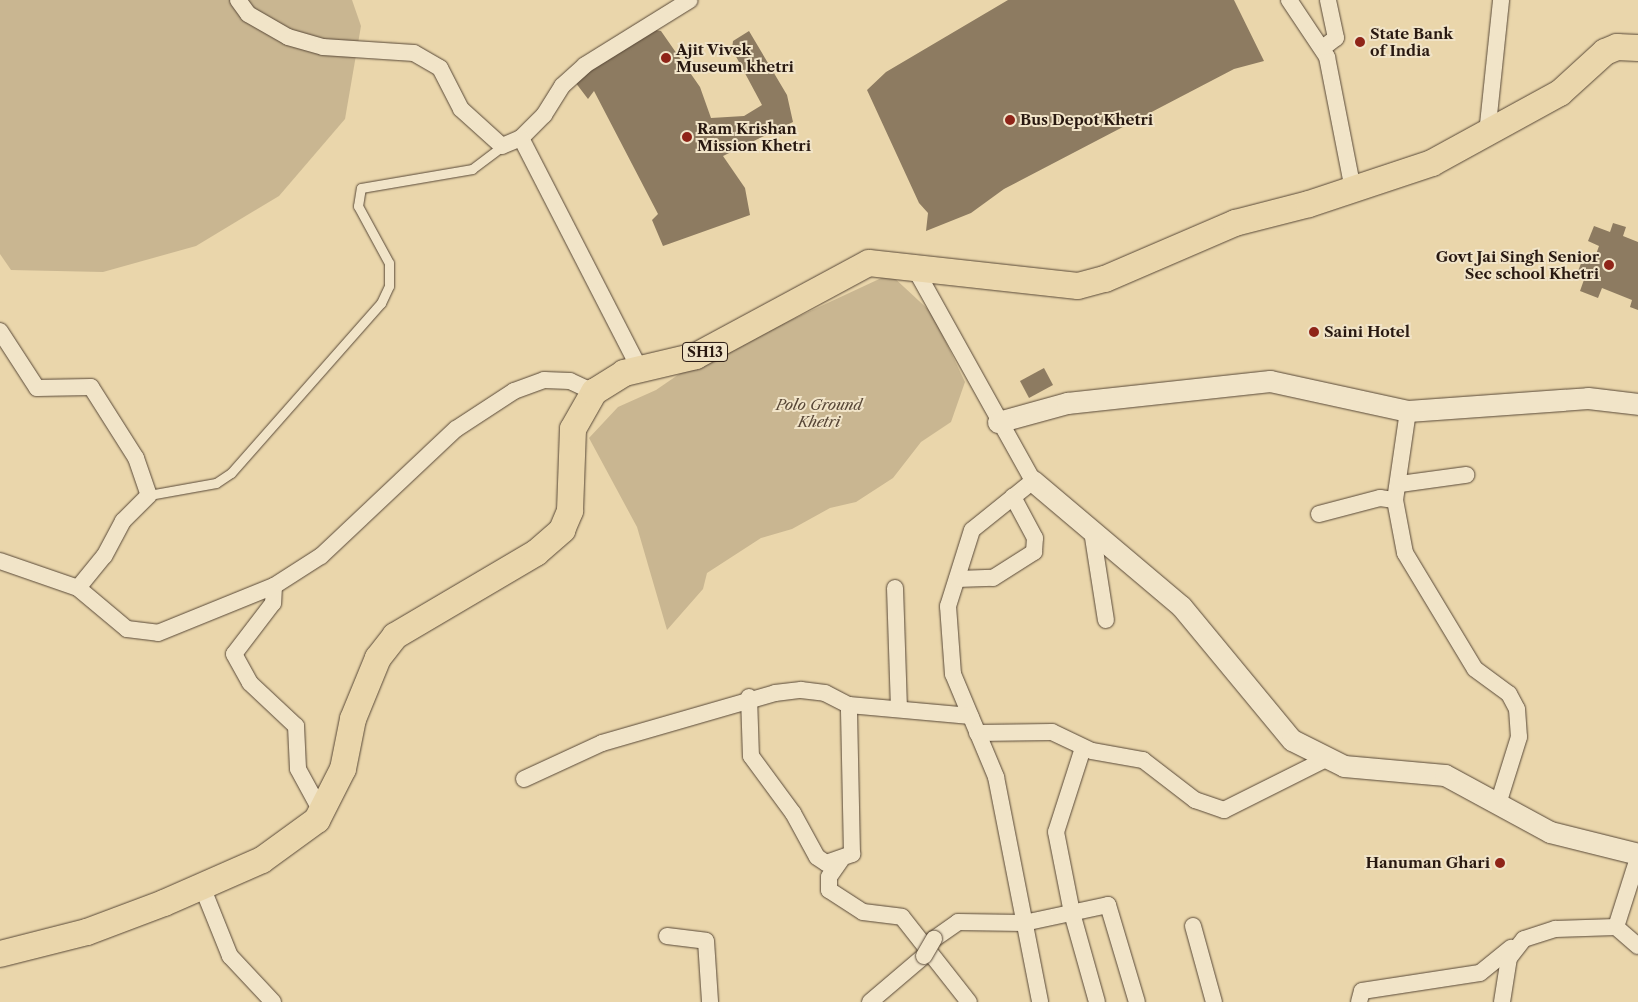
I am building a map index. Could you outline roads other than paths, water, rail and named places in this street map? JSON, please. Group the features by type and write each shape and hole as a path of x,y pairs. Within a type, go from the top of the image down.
{"main road":[{"name":"SH13","path":"594,392 639,368 696,356 870,263 913,265 1078,286 1235,224 1353,190 1432,163 1560,93 1605,52 1617,47 1637,45"},
{"path":"0,954 87,932 262,860 322,813 343,769 365,690 378,658 395,636 536,553 562,530 570,511 573,429 594,392"}],"street":[{"path":"238,0 248,14 288,37 323,47 414,53 440,68 461,109 502,146 521,138 585,64 690,0"},
{"path":"1289,0 1324,48 1353,190"},
{"path":"1324,48 1336,38 1328,0"},
{"path":"1487,134 1501,0"},
{"path":"521,138 639,368"},
{"path":"913,265 998,422 1034,481 1181,606 1292,740 1344,766 1445,775 1550,832 1638,856 1616,927"},
{"path":"0,331 25,376 37,388 91,387 136,458 149,494 123,522 104,556 78,588"},
{"path":"0,561 78,588 127,629 140,634 158,633 274,586 321,556 456,429 499,400 544,380 570,381 594,392"},
{"path":"998,422 1067,403 1270,381 1408,411 1588,398 1638,404"},
{"path":"1408,411 1400,484 1395,500 1405,553 1475,669 1509,694 1517,709 1519,737 1498,804"},
{"path":"1400,484 1466,475"},
{"path":"1034,481 972,530 948,606 953,674 978,733 1000,796 1040,1002"},
{"path":"957,579 993,578 1034,552 1035,538 1014,497"},
{"path":"1319,514 1380,498 1395,500"},
{"path":"1092,531 1106,620"},
{"path":"274,586 273,603 234,654 250,683 296,726 298,768 322,813"},
{"path":"895,588 899,709"},
{"path":"524,778 602,743 749,697 801,690 825,693 849,705 970,716"},
{"path":"749,697 749,741 758,770 793,813 817,857 826,863 841,860"},
{"path":"849,705 852,850 841,860 829,877 829,890 863,912 902,917 969,1002"},
{"path":"978,733 1052,732 1084,748 1143,760 1195,800 1224,810 1328,758"},
{"path":"1084,748 1056,826 1072,913 1097,1002"},
{"path":"202,886 234,961 273,1002"},
{"path":"870,1002 924,956 934,939 958,922 1024,923 1109,906 1136,1002"},
{"path":"1193,926 1214,1002"},
{"path":"1359,1002 1362,991 1488,970 1524,939 1555,929 1616,927 1638,946"},
{"path":"667,936 706,941 710,1002"},
{"path":"1502,1002 1509,958 1524,939"}],"lane":[{"path":"149,494 216,483 231,473 381,303 389,286 389,263 358,206 361,188 472,169 502,146"}],"place":[{"name":"State Bank of India","path":"1360,42"},
{"name":"Ajit Vivek Museum khetri","path":"666,58"},
{"name":"Bus Depot Khetri","path":"1010,120"},
{"name":"Ram Krishan Mission Khetri","path":"687,137"},
{"name":"Govt Jai Singh Senior Sec school Khetri","path":"1609,265"},
{"name":"Saini Hotel","path":"1314,332"},
{"name":"Hanuman Ghari","path":"1500,863"}],"park label":[{"name":"Polo Ground Khetri","path":"819,412"}]}
